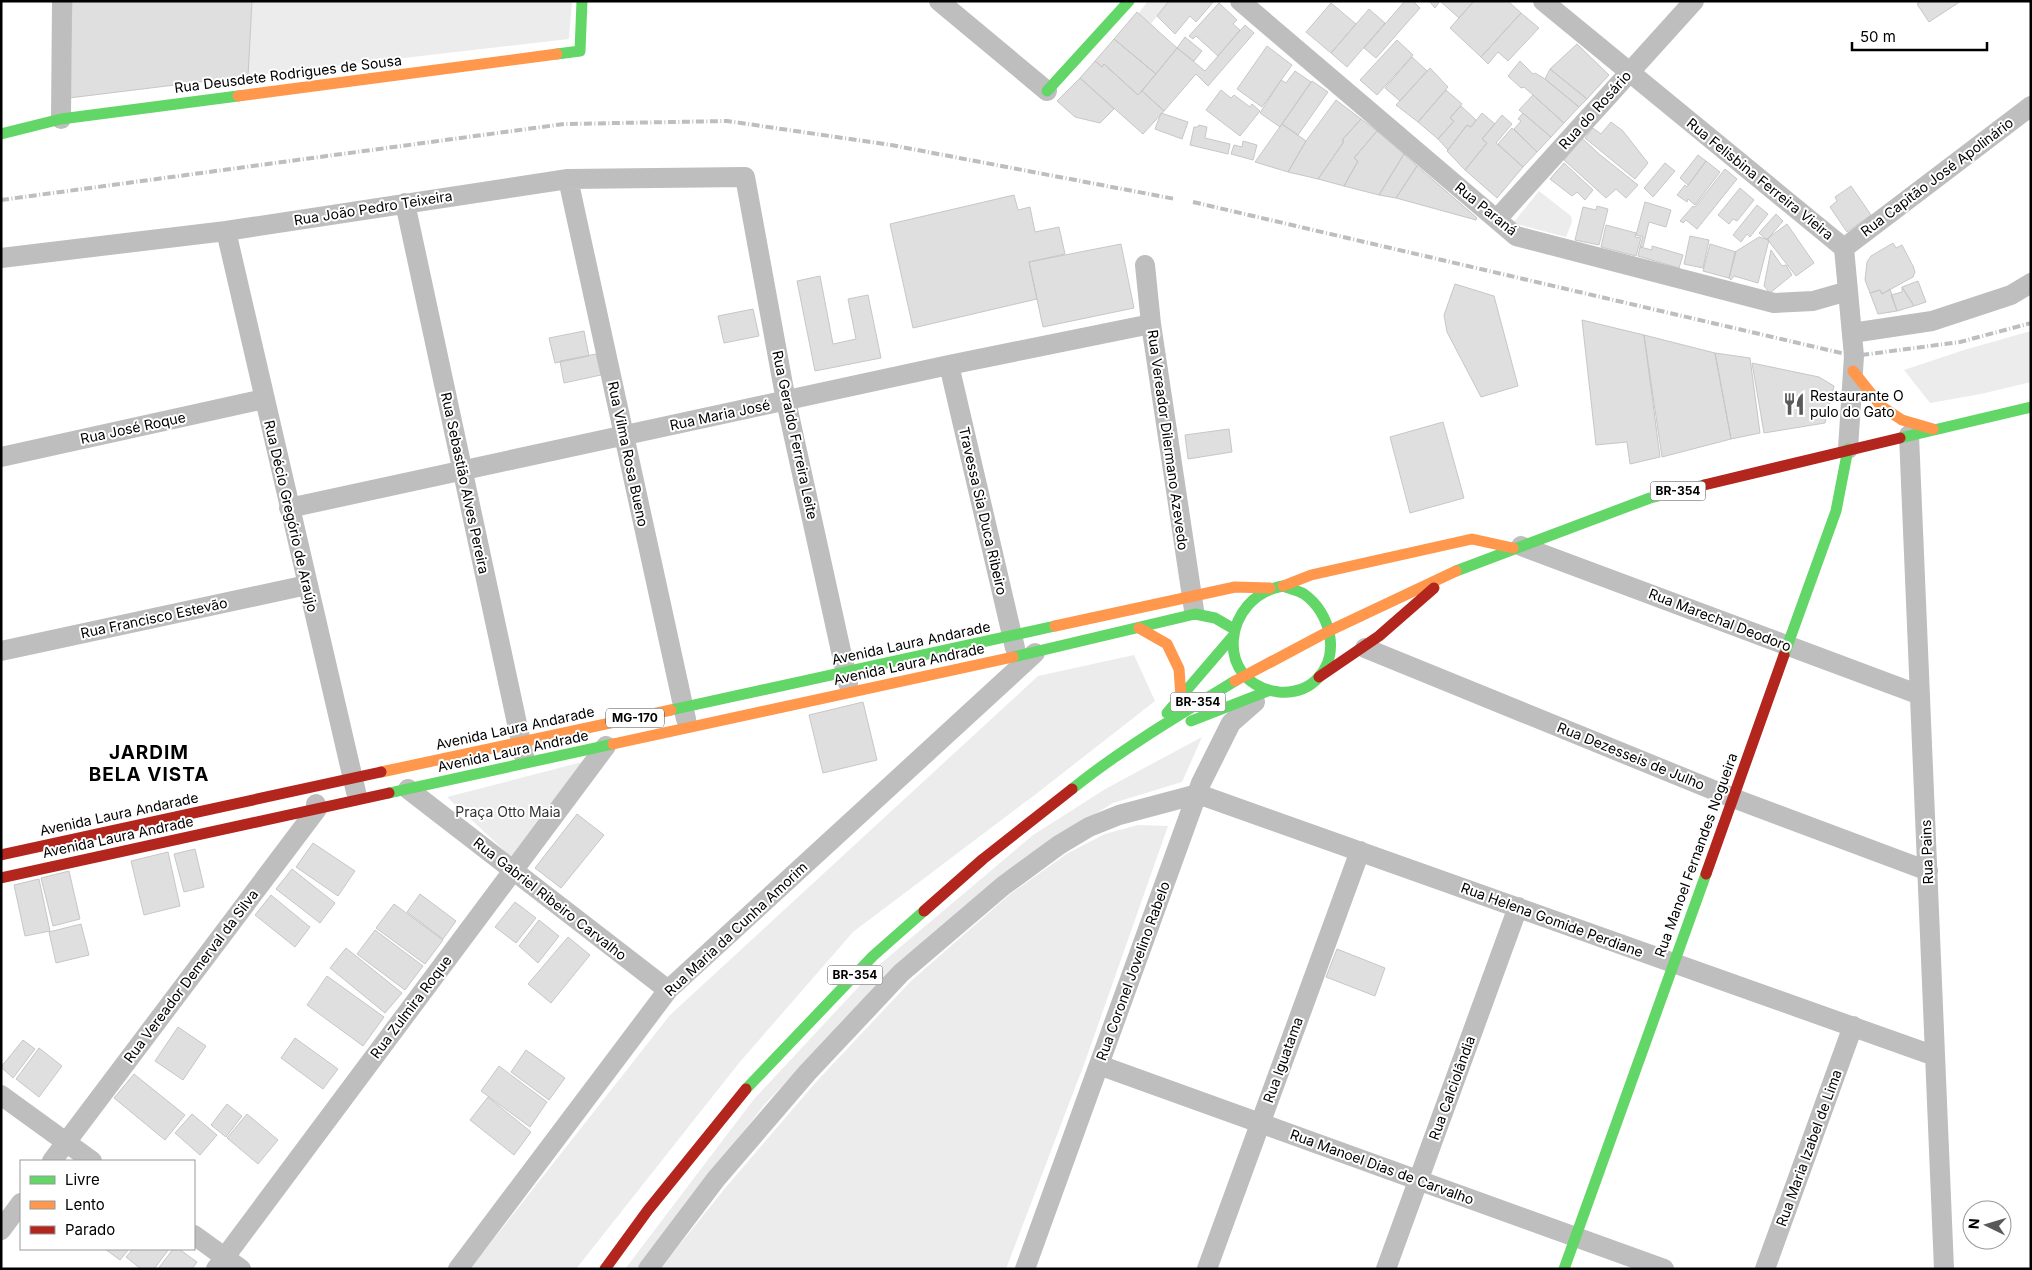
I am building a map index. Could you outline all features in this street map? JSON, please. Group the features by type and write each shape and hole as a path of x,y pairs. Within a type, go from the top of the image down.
{"main road":[{"path":"1047,91 1129,1"},
{"name":"Rua Deusdete Rodrigues de Sousa","path":"1,134 61,119 580,51 585,5"},
{"path":"1853,371 1881,406 1902,420 1933,429"},
{"name":"BR-354","path":"604,1269 648,1210 744,1092 873,956 983,859 1100,766 1153,730 1244,675 1330,630 1450,573 1650,498 1848,449 2031,407"},
{"name":"Rua Manoel Fernandes Nogueira","path":"1564,1269 1836,511 1848,449"},
{"name":"Avenida Laura Andarade","path":"1,855 1012,636 1193,606 1235,587 1270,588 1283,586 1311,575 1472,539 1516,547"},
{"path":"1233,633 1234,657 1244,675 1268,691 1286,693 1304,688 1365,648 1406,615 1450,573"},
{"path":"1283,586 1304,594 1321,610 1330,630 1331,655 1319,677"},
{"path":"1153,730 1233,633 1242,612 1253,599 1270,588"},
{"name":"Avenida Laura Andrade","path":"1,878 1037,652 1139,628 1193,606 1215,618 1233,633"},
{"path":"1139,628 1167,644 1179,669 1181,697"},
{"path":"1153,730 1202,718 1268,691"}],"street":[{"path":"61,119 62,1"},
{"path":"939,1 1047,91"},
{"name":"Rua Paraná","path":"1240,1 1516,236 1774,303 1813,300 1848,291"},
{"name":"Rua Felisbina Ferreira Vieira","path":"1543,1 1844,248 1854,356 1848,449"},
{"name":"Rua do Rosário","path":"1497,219 1694,1"},
{"name":"Rua Capitão José Apolinário","path":"1844,248 2031,106"},
{"name":"Rua João Pedro Teixeira","path":"1,258 226,231 568,179 745,177"},
{"name":"Rua Geraldo Ferreira Leite","path":"745,177 786,401 850,693"},
{"name":"Rua Vilma Rosa Bueno","path":"568,179 689,728"},
{"name":"Rua Sebastião Alves Pereira","path":"405,203 526,763"},
{"name":"Rua Décio Gregório de Araújo","path":"226,231 358,800"},
{"name":"Rua Vereador Dilermano Azevedo","path":"1145,265 1151,324 1193,606"},
{"path":"1852,333 1932,321 2011,295 2031,283"},
{"name":"Rua Maria José","path":"290,508 949,365 1151,324"},
{"name":"Travessa Sia Duca Ribeiro","path":"949,365 1017,656"},
{"name":"Rua José Roque","path":"1,457 264,399"},
{"name":"Rua Pains","path":"1910,435 1944,1269"},
{"name":"Rua Marechal Deodoro","path":"1516,547 1920,695"},
{"name":"Rua Francisco Estevão","path":"1,651 307,585"},
{"name":"Rua Dezesseis de Julho","path":"1365,648 1733,798 1928,871"},
{"name":"Rua Maria da Cunha Amorim","path":"458,1269 668,990 1037,652"},
{"name":"Rua Coronel Jovelino Rabelo","path":"1025,1269 1198,794 1231,723 1268,691"},
{"name":"Rua Zulmira Roque","path":"220,1263 606,746"},
{"path":"312,788 317,809"},
{"name":"Rua Gabriel Ribeiro Carvalho","path":"408,789 668,990"},
{"path":"648,1269 716,1178 807,1073 901,973 1003,886 1059,845 1089,827 1119,815 1198,794"},
{"name":"Rua Helena Gomide Perdiane","path":"1198,794 1935,1056"},
{"name":"Rua Vereador Demerval da Silva","path":"53,1160 317,809"},
{"name":"Rua Iguatama","path":"1207,1269 1360,851"},
{"name":"Rua Calciolândia","path":"1386,1269 1518,908"},
{"name":"Rua Maria Izabel de Lima","path":"1765,1269 1853,1026"},
{"name":"Rua Manoel Dias de Carvalho","path":"1099,1065 1664,1269"},
{"path":"1,1095 91,1160"},
{"path":"1,1230 20,1204"},
{"path":"195,1237 220,1263 241,1269"}],"green space":[{"path":"252,1 572,1 569,39 248,76"},
{"path":"1148,1 1169,1 1151,24 1138,14"},
{"path":"1539,191 1571,216 1572,222 1566,237 1513,223"},
{"path":"2031,331 2031,382 1981,394 1930,403 1904,370 1964,350"},
{"path":"1134,655 1155,701 1036,794 853,932 739,1063 576,1269 470,1269 670,1015 1038,676"},
{"path":"1202,737 1182,782 1113,803 1041,847 889,974 765,1104 637,1269 625,1269 754,1099 879,965 1033,835 1107,788"},
{"name":"Praça Otto Maia","path":"582,762 512,858 447,797"},
{"path":"1138,825 1168,826 1086,1059 1006,1269 660,1269 726,1187 816,1082 911,981 1009,895 1068,853 1105,834"}],"building":[{"path":"72,1 252,1 248,76 69,98"},
{"path":"1169,1 1214,1 1196,22 1190,16 1175,34 1157,16"},
{"path":"1405,1 1413,1 1420,8 1376,58 1364,48"},
{"path":"1429,1 1440,1 1435,8"},
{"path":"1440,1 1474,1 1459,18"},
{"path":"1474,1 1508,1 1521,13 1481,57 1450,28"},
{"path":"1921,1 1961,1 1929,22 1917,4"},
{"path":"1219,3 1237,20 1233,24 1240,30 1218,56 1196,36 1193,39 1189,36"},
{"path":"1331,3 1356,24 1331,53 1306,32"},
{"path":"1369,9 1385,23 1347,67 1331,53"},
{"path":"1137,12 1177,48 1156,74 1114,39"},
{"path":"1521,13 1539,28 1508,61 1498,52 1488,64 1481,57"},
{"path":"1245,25 1254,33 1208,86 1196,74 1164,111 1142,91 1177,48 1205,71"},
{"path":"1185,37 1202,51 1194,61 1177,48"},
{"path":"1114,39 1156,74 1138,95 1104,64 1102,67 1095,61"},
{"path":"1397,40 1413,55 1377,95 1360,80"},
{"path":"1577,44 1609,75 1587,99 1550,69"},
{"path":"1267,46 1292,65 1262,107 1237,89"},
{"path":"1412,57 1427,71 1400,101 1385,88"},
{"path":"1095,61 1102,67 1104,64 1138,95 1142,91 1164,111 1143,134 1080,78"},
{"path":"1520,61 1533,74 1535,73 1545,79 1579,107 1564,123 1524,87 1521,88 1508,76"},
{"path":"1430,68 1448,87 1418,122 1396,105"},
{"path":"1550,69 1587,99 1579,107 1545,79"},
{"path":"1295,71 1311,82 1280,127 1260,113 1281,80 1286,83"},
{"path":"1080,78 1114,109 1100,123 1075,117 1057,101"},
{"path":"1312,81 1328,92 1298,135 1282,124"},
{"path":"1221,90 1231,98 1234,95 1250,107 1252,104 1260,111 1240,136 1206,110"},
{"path":"1446,90 1462,104 1450,118 1454,121 1438,139 1418,122"},
{"path":"1533,95 1564,123 1551,137 1519,110"},
{"path":"1336,100 1361,119 1343,139 1343,143 1318,179 1288,172 1306,141"},
{"path":"1461,106 1476,120 1471,127 1467,125 1448,150 1438,139 1454,121 1450,118"},
{"path":"1161,113 1188,122 1182,139 1155,129"},
{"path":"1482,113 1495,124 1482,139 1487,143 1465,170 1447,151 1467,125 1471,127"},
{"path":"1523,113 1551,137 1537,152 1514,129 1521,121 1518,119"},
{"path":"1502,115 1512,124 1496,143 1523,167 1497,198 1465,170 1487,143 1482,139"},
{"path":"1361,119 1377,131 1354,158 1358,161 1344,186 1318,179 1343,143 1343,139"},
{"path":"1611,122 1623,131 1648,163 1635,179 1585,138 1593,128 1601,134"},
{"path":"1282,124 1306,141 1288,172 1255,162"},
{"path":"1199,125 1207,127 1205,138 1230,144 1228,154 1190,145 1194,127"},
{"path":"1512,128 1537,152 1523,167 1498,144"},
{"path":"1377,131 1404,154 1379,195 1344,186 1358,161 1354,158"},
{"path":"1582,138 1638,185 1626,198 1616,189 1606,198 1564,160"},
{"path":"1243,141 1257,145 1253,160 1231,154 1234,145 1242,147"},
{"path":"1404,154 1417,166 1396,198 1379,195"},
{"path":"1698,155 1706,161 1688,185 1680,178"},
{"path":"1706,161 1720,172 1695,205 1688,199 1687,202 1677,195 1685,185 1687,187"},
{"path":"1564,163 1593,190 1585,200 1577,192 1572,196 1550,179"},
{"path":"1665,163 1675,171 1653,197 1644,188"},
{"path":"1417,166 1477,218 1476,220 1396,198"},
{"path":"1725,169 1737,179 1697,229 1686,220 1683,223 1680,221 1693,206 1695,207"},
{"path":"1851,186 1871,215 1847,232 1830,207 1837,201 1835,197"},
{"path":"1740,188 1754,200 1737,221 1733,219 1729,224 1718,215"},
{"path":"1014,195 1018,210 1030,207 1035,232 1059,227 1065,254 1029,262 1037,299 913,328 890,224"},
{"path":"1645,202 1671,210 1666,227 1649,222 1643,247 1640,247 1643,237 1636,235"},
{"path":"1757,205 1768,214 1750,237 1747,234 1741,242 1733,235"},
{"path":"1597,206 1608,209 1599,245 1575,240 1583,207 1596,210"},
{"path":"1776,214 1783,221 1767,240 1759,233"},
{"path":"1787,224 1814,263 1796,276 1767,239"},
{"path":"1606,225 1636,233 1635,237 1641,238 1636,256 1601,247"},
{"path":"1690,236 1709,240 1703,268 1684,264"},
{"path":"1759,237 1769,240 1758,283 1734,276 1731,280 1729,278 1735,252"},
{"path":"1893,243 1896,248 1902,245 1913,266 1915,272 1913,277 1882,294 1880,290 1870,293 1865,280 1867,262 1871,256"},
{"path":"1121,244 1134,308 1043,327 1029,262"},
{"path":"1710,244 1736,252 1729,278 1703,271"},
{"path":"1652,246 1683,255 1679,268 1638,256 1640,247 1652,250"},
{"path":"1771,250 1782,266 1786,265 1792,275 1770,293 1764,286"},
{"path":"820,276 833,344 856,339 848,299 868,295 881,358 815,371 797,281"},
{"path":"1918,281 1926,302 1914,306 1902,287"},
{"path":"1455,284 1494,296 1518,386 1481,397 1447,332 1444,315"},
{"path":"1902,287 1914,306 1897,311 1891,295 1902,292"},
{"path":"1890,289 1897,311 1878,314 1870,293 1880,290 1882,294"},
{"path":"753,309 759,336 724,343 718,316"},
{"path":"1582,320 1644,335 1660,457 1630,464 1627,442 1596,445"},
{"path":"584,331 589,356 555,363 549,338"},
{"path":"1644,335 1715,353 1731,439 1662,457"},
{"path":"1715,353 1750,358 1760,433 1731,439"},
{"path":"596,354 601,375 564,383 560,361"},
{"name":"Restaurante O pulo do Gato","path":"1752,363 1819,377 1834,386 1825,423 1764,433"},
{"path":"1443,422 1464,498 1410,513 1390,437"},
{"path":"1229,429 1232,452 1188,459 1185,435"},
{"path":"863,702 877,760 823,773 809,715"},
{"path":"577,814 604,835 561,888 535,868"},
{"path":"313,843 355,871 338,896 296,867"},
{"path":"195,849 204,887 184,892 174,854"},
{"path":"168,852 180,906 144,915 131,861"},
{"path":"292,869 335,903 320,923 276,889"},
{"path":"69,871 80,919 53,926 41,878"},
{"path":"39,879 50,931 25,936 14,885"},
{"path":"420,894 456,921 443,939 407,912"},
{"path":"271,895 310,927 295,947 255,915"},
{"path":"515,902 536,918 516,943 495,927"},
{"path":"394,904 443,940 425,964 376,928"},
{"path":"539,920 559,936 538,963 519,946"},
{"path":"81,924 89,955 56,963 49,932"},
{"path":"375,930 423,966 405,990 357,954"},
{"path":"568,937 590,955 551,1003 528,984"},
{"path":"346,948 402,993 385,1013 330,968"},
{"path":"1337,949 1385,968 1375,996 1326,977"},
{"path":"327,976 384,1017 363,1046 307,1005"},
{"path":"178,1027 206,1046 183,1080 155,1061"},
{"path":"295,1038 338,1069 323,1089 281,1058"},
{"path":"23,1040 35,1049 13,1078 1,1067"},
{"path":"39,1048 62,1066 39,1097 16,1079"},
{"path":"526,1050 565,1078 549,1100 511,1072"},
{"path":"499,1066 547,1102 530,1127 481,1091"},
{"path":"134,1074 185,1115 165,1140 114,1098"},
{"path":"488,1097 531,1132 514,1155 470,1120"},
{"path":"227,1104 242,1116 226,1137 211,1125"},
{"path":"192,1114 217,1135 200,1155 175,1133"},
{"path":"247,1114 278,1140 258,1164 227,1138"},
{"path":"106,1250 128,1250 120,1260"},
{"path":"132,1250 168,1250 154,1269 141,1269 126,1257"},
{"path":"172,1250 180,1250 197,1262 192,1269 158,1269"}],"railway":[{"path":"1,200 564,124 727,121 891,145 1175,199"},
{"path":"1193,202 1854,356 1960,342 2031,323"}],"traffic: fast":[{"path":"557,54 580,51 582,1"},
{"path":"1047,91 1129,1"},
{"path":"1,134 61,119 238,96"},
{"path":"1900,438 2031,407"},
{"path":"1784,655 1836,511 1848,449"},
{"path":"1456,571 1650,498 1704,485"},
{"path":"1283,586 1304,594 1313,602 1326,622 1331,646 1325,668 1314,682 1305,688 1295,691 1279,692 1257,686 1243,673 1235,658 1233,640 1238,622 1248,606 1263,593 1283,586"},
{"path":"1013,657 1195,614 1215,618 1234,629"},
{"path":"671,710 1055,626"},
{"path":"1167,713 1233,636"},
{"path":"1072,789 1131,746 1235,681"},
{"path":"1191,721 1268,691"},
{"path":"389,793 613,744"},
{"path":"1564,1269 1706,874"},
{"path":"746,1089 873,956 924,911"}],"traffic: slow":[{"path":"238,96 557,54"},
{"path":"1853,371 1881,406 1902,420 1933,429"},
{"path":"1283,586 1311,575 1472,539 1513,548"},
{"path":"1235,681 1331,630 1456,571"},
{"path":"1055,626 1235,587 1270,588"},
{"path":"1139,628 1167,644 1179,669 1181,697"},
{"path":"613,744 1013,657"},
{"path":"381,772 671,710"}],"traffic: jam":[{"path":"1704,485 1900,438"},
{"path":"1319,677 1379,636 1434,588"},
{"path":"1706,874 1784,655"},
{"path":"1,855 381,772"},
{"path":"924,911 983,859 1072,789"},
{"path":"1,878 389,793"},
{"path":"605,1269 648,1210 746,1089"}],"place":[{"name":"Restaurante O pulo do Gato","path":"1794,404"}],"district":[{"name":"JARDIM BELA VISTA","path":"149,763"}]}
